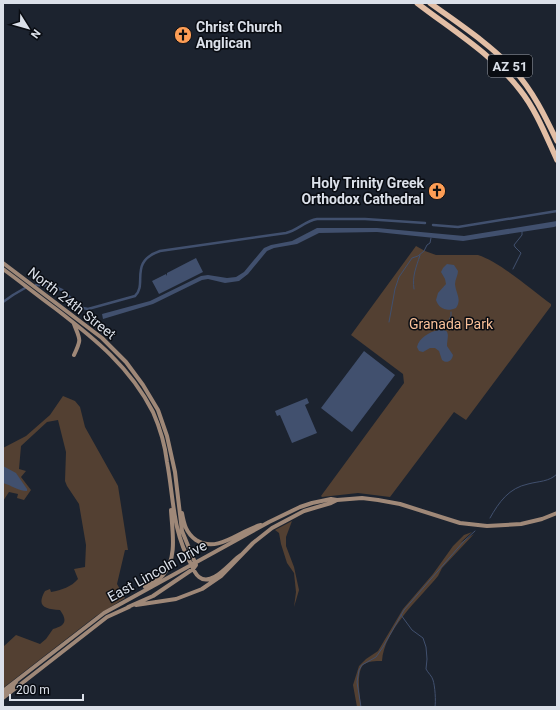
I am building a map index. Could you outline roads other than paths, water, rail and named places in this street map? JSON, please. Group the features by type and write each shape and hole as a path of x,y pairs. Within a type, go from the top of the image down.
{"highway":[{"path":"411,3 425,13 437,18"},
{"name":"AZ 51","path":"417,3 490,58 515,83 534,113 557,160"},
{"name":"AZ 51","path":"432,3 496,52 515,71 538,104 557,140"}],"main road":[{"name":"North 24th Street","path":"3,263 30,283 35,290 102,345 118,361 133,380 153,414 164,444 177,532 185,553 193,566"},
{"name":"North 24th Street","path":"3,269 98,334 126,362 139,378 151,398 167,436 174,463 182,532 193,566"},
{"path":"74,323 80,339 74,355"},
{"path":"153,414 167,436 164,444"},
{"path":"125,601 160,578 170,565 173,550 171,492"},
{"name":"East Lincoln Drive","path":"4,695 13,687 17,680 104,613 193,566 265,524 300,507 322,500 362,498 384,500 460,523 487,526 521,524 542,519 557,513"},
{"name":"East Lincoln Drive","path":"4,695 21,684 112,614 128,607 176,598 197,592 222,576 260,537 304,511 337,500"},
{"path":"179,502 186,529 191,536 203,543 219,543 254,527 265,524"},
{"path":"128,607 153,596 193,566 201,578 211,579 218,575 235,558 241,555"},
{"path":"21,684 25,677 52,656 58,648"}],"water":[{"path":"557,221 557,226 554,227 463,241 377,232 319,233 297,244 274,248 267,251 248,274 239,281 225,283 208,279 202,280 153,304 103,319 102,314 150,301 201,276 208,275 227,278 236,277 244,272 264,248 271,245 292,241 317,228 377,228 464,236"},
{"path":"196,258 203,272 159,294 152,281 166,274 167,276 167,273"},
{"path":"447,264 454,265 458,271 455,284 459,302 456,308 450,310 441,308 436,300 438,293 446,284 441,272"},
{"path":"438,330 445,330 448,334 447,346 453,355 452,359 446,362 442,360 439,351 435,348 430,348 423,352 419,351 417,347 425,336"},
{"path":"364,351 395,375 352,432 321,408"},
{"path":"307,398 309,403 305,405 317,433 292,443 280,415 277,416 275,411"},
{"path":"3,466 16,473 27,491 3,483"}],"waterway":[{"path":"433,225 458,227 557,211"},
{"path":"36,285 53,286 62,290 76,304 88,309 135,296 140,285 140,273 144,261 160,251 286,233 317,219 365,219 425,223"},
{"path":"513,269 521,253 514,245 522,235 522,231"},
{"path":"389,322 395,289 399,277 412,258 418,256 424,251 430,243 431,238"},
{"path":"414,289 414,276 420,255"},
{"path":"3,302 25,288"},
{"path":"444,330 451,316 451,312"},
{"path":"490,518 497,506 510,492 521,486 547,480 557,474"},
{"path":"361,707 357,682 359,670 362,665 376,657 404,610 464,541 475,531"},
{"path":"401,615 412,630 423,638 426,647 426,669 434,686 435,707"}],"place":[{"name":"Christ Church Anglican","path":"183,35"},
{"name":"Holy Trinity Greek Orthodox Cathedral","path":"437,191"}],"park label":[{"name":"Granada Park","path":"451,324"}]}
